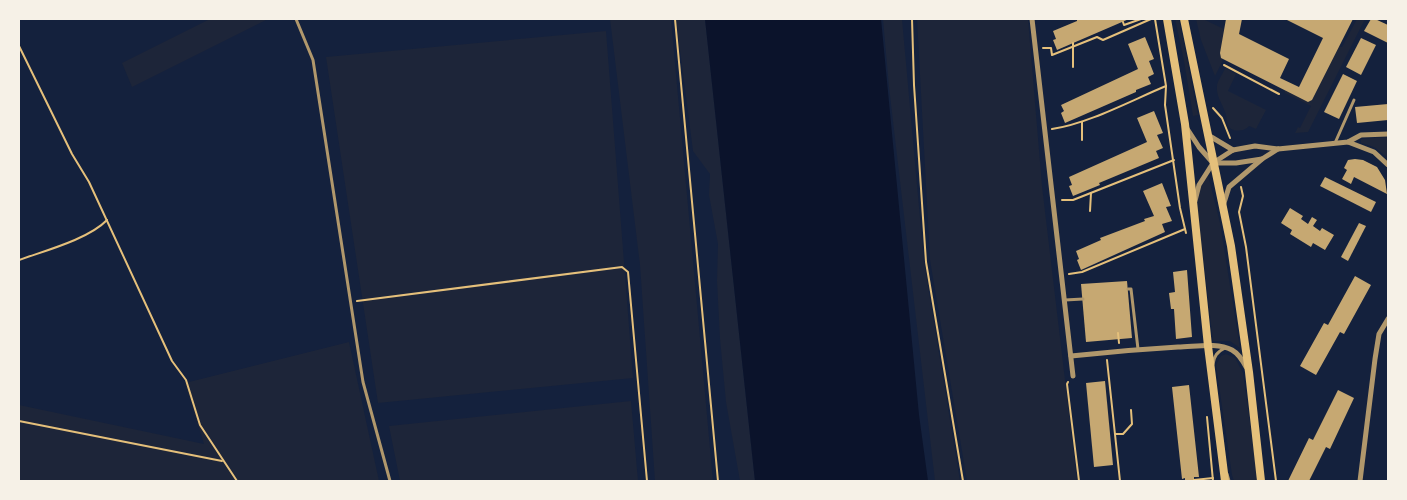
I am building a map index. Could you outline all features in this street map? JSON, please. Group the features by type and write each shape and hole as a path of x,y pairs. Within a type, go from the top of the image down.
{"main road":[{"path":"1167,19 1185,124 1208,346 1225,481"},
{"path":"1184,19 1222,210 1231,246 1249,372 1260,479"}],"street":[{"path":"1032,19 1073,376"},
{"path":"1185,124 1199,147 1213,163 1236,163 1262,159"},
{"path":"1207,134 1233,150"},
{"path":"1193,209 1199,185 1213,163 1233,150 1255,146 1278,149 1335,144 1348,142 1361,135 1388,134"},
{"path":"1348,142 1374,152 1388,165"},
{"path":"1222,210 1229,187 1262,159 1278,149"},
{"path":"1360,481 1379,334 1388,319"},
{"path":"1071,356 1138,349 1208,346 1233,350 1241,358 1249,372"}],"lane":[{"path":"296,19 313,60 363,382 390,481"},
{"path":"1335,144 1354,100"},
{"path":"1128,289 1131,289 1138,349"},
{"path":"1064,300 1082,299"},
{"path":"1212,371 1214,357 1225,348"},
{"path":"1224,464 1230,481"}],"path":[{"path":"674,19 718,481"},
{"path":"912,19 914,85 926,262 963,481"},
{"path":"1123,22 1124,25 1141,19"},
{"path":"1097,37 1103,40 1151,19"},
{"path":"1155,19 1166,86 1165,106 1186,236"},
{"path":"1096,32 1097,37"},
{"path":"1036,49 1051,48 1052,56 1097,37"},
{"path":"1073,43 1073,67"},
{"path":"19,46 72,154 89,182 172,361 186,380 200,425 237,481"},
{"path":"1224,65 1280,94"},
{"path":"1045,130 1067,127 1166,86"},
{"path":"1216,119 1222,118 1230,136 1233,150"},
{"path":"1082,121 1082,140"},
{"path":"1053,200 1074,200 1174,160"},
{"path":"1239,177 1243,196 1239,212 1246,247 1276,481"},
{"path":"1090,211 1091,193"},
{"path":"19,260 72,240 98,228 107,220"},
{"path":"1061,275 1083,272 1185,229"},
{"path":"350,302 622,267 628,272 647,481"},
{"path":"1112,343 1119,343 1118,333"},
{"path":"1106,352 1120,481"},
{"path":"1073,376 1067,384 1079,481"},
{"path":"1116,434 1123,434 1132,424 1131,410"},
{"path":"1194,480 1213,480 1206,412"},
{"path":"19,421 224,462"},
{"path":"1178,481 1185,481"}],"shaded area":[{"path":"210,19 268,19 132,87 122,63"},
{"path":"610,19 671,19 713,481 655,481 640,265"},
{"path":"676,19 705,19 755,481 740,481 726,402 717,281 718,244 709,195 710,174 693,151"},
{"path":"705,19 881,19 919,415 928,481 755,481"},
{"path":"883,19 902,19 924,262 960,481 935,481 889,87"},
{"path":"917,19 1028,19 1042,186 1077,481 967,481 930,260"},
{"path":"1175,19 1179,19 1198,115 1193,116"},
{"path":"1196,19 1203,19 1224,29 1220,55 1223,60 1215,76 1201,40"},
{"path":"1357,19 1365,19 1308,132 1295,133 1298,127 1300,128 1311,106 1285,93 1284,90 1306,101 1312,100 1339,46 1342,47"},
{"path":"606,31 633,378 378,403 326,57"},
{"path":"1225,68 1236,74 1228,91 1266,110 1256,129 1249,126 1236,131 1228,125 1217,90 1217,84"},
{"path":"1388,137 1388,158 1374,147 1361,143 1361,139"},
{"path":"1208,175 1220,223 1240,348 1230,341 1213,341 1197,204 1201,187"},
{"path":"349,342 379,481 19,481 19,405 204,444 185,383"},
{"path":"1226,354 1235,358 1243,373 1257,473 1256,481 1234,481 1232,475 1216,365 1221,356"},
{"path":"631,401 638,481 400,481 389,426"}],"building":[{"path":"1077,19 1129,19 1057,50 1053,40 1056,39 1053,31 1077,21"},
{"path":"1226,19 1242,19 1239,34 1289,59 1280,78 1299,87 1323,38 1285,19 1353,19 1312,100 1308,102 1221,58 1220,53"},
{"path":"1371,19 1388,25 1388,43 1364,31"},
{"path":"1145,37 1154,59 1149,61 1154,74 1148,77 1151,84 1065,123 1061,113 1064,111 1061,105 1138,69 1128,44"},
{"path":"1361,38 1376,45 1361,75 1346,67"},
{"path":"1343,74 1357,81 1339,119 1324,112"},
{"path":"1388,104 1388,120 1357,123 1355,107"},
{"path":"1154,111 1163,133 1157,135 1163,148 1156,151 1159,158 1073,196 1069,186 1072,185 1069,177 1147,142 1137,118"},
{"path":"1348,160 1363,160 1377,167 1385,180 1387,194 1354,177 1351,184 1342,179 1347,170 1344,168"},
{"path":"1325,177 1376,202 1371,212 1320,186"},
{"path":"1162,183 1171,206 1166,207 1172,221 1162,224 1165,232 1081,270 1076,251 1101,240 1100,238 1154,216 1143,191"},
{"path":"1290,208 1303,216 1301,219 1308,224 1312,217 1317,220 1313,226 1320,231 1322,228 1334,235 1325,250 1313,243 1311,247 1290,234 1292,230 1281,223"},
{"path":"1359,223 1366,226 1348,261 1341,257"},
{"path":"1187,270 1192,337 1176,339 1174,309 1171,309 1169,293 1175,292 1173,272"},
{"path":"1355,276 1371,285 1344,334 1340,332 1316,375 1300,366 1324,323 1328,325"},
{"path":"1127,281 1132,338 1086,342 1081,284"},
{"path":"1105,381 1113,465 1094,467 1086,383"},
{"path":"1189,385 1199,477 1194,477 1194,481 1182,479 1172,387"},
{"path":"1338,390 1354,398 1330,449 1326,447 1309,481 1288,481 1309,438 1313,440"}]}
